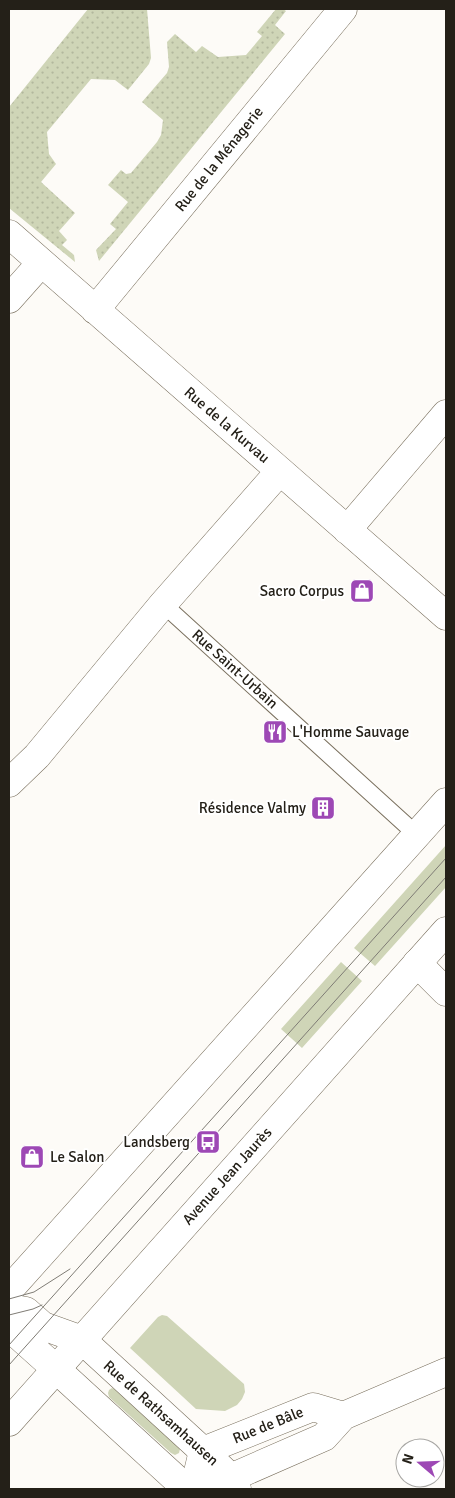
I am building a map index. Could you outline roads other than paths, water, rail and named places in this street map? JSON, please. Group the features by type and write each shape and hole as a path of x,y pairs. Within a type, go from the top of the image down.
{"street":[{"name":"Rue de la Ménagerie","path":"95,310 343,9"},
{"name":"Rue de la Kurvau","path":"9,234 446,616"},
{"path":"9,299 41,263"},
{"path":"348,530 438,424"},
{"path":"9,783 37,756 163,604 280,471"},
{"path":"9,1290 446,802"},
{"name":"Avenue Jean Jaurès","path":"9,1422 446,931"},
{"path":"417,964 446,992"},
{"path":"9,1308 26,1311 43,1326 82,1340"},
{"path":"9,1324 18,1335 187,1489"},
{"name":"Rue de Rathsamhausen","path":"82,1340 203,1451 234,1483"},
{"path":"205,1489 234,1483 324,1437 343,1416 446,1372"},
{"name":"Rue de Bâle","path":"203,1451 313,1407 343,1416"},
{"path":"194,1489 203,1451"}],"lane":[{"name":"Rue Saint-Urbain","path":"163,604 417,834"}],"tram line":[{"path":"9,1345 446,858"},
{"path":"9,1365 446,877"},
{"path":"9,1299 34,1292 70,1269"},
{"path":"9,1315 42,1305"}],"place":[{"name":"Sacro Corpus","path":"362,591"},
{"name":"L'Homme Sauvage","path":"275,732"},
{"name":"Résidence Valmy","path":"323,808"},
{"name":"Landsberg","path":"208,1142"},
{"name":"Le Salon","path":"32,1157"}]}
